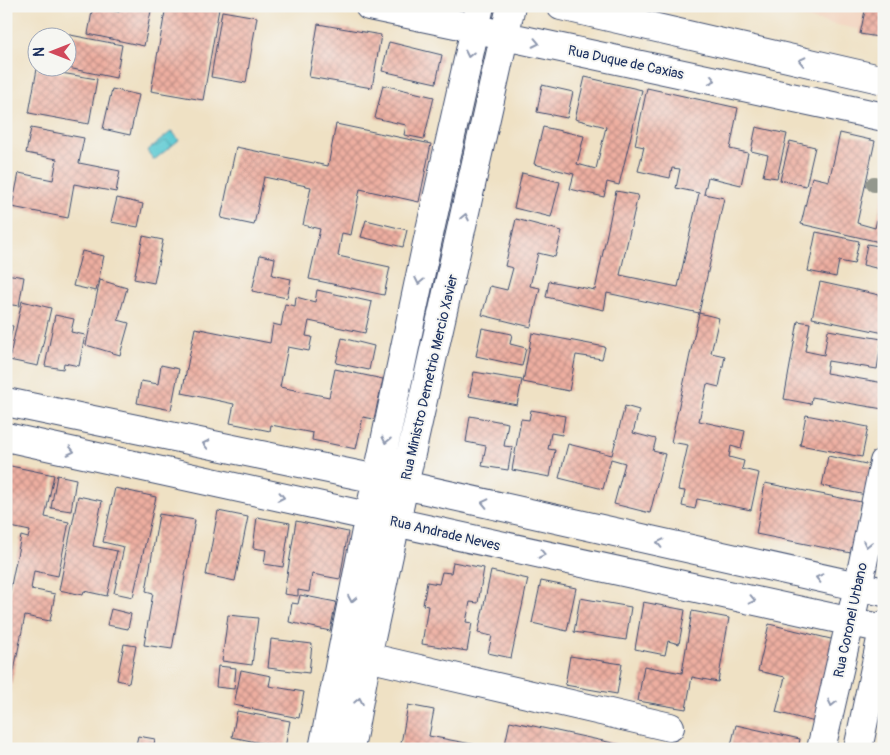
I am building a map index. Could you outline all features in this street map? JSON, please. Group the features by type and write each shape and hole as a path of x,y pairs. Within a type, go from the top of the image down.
{"street":[{"name":"Rua Duque de Caxias","path":"369,6 477,17 504,36 884,117"},
{"name":"Rua Ministro Demetrio Mercio Xavier","path":"323,749 397,522 512,6"},
{"path":"561,6 884,80"},
{"name":"Rua Ministro Demetrio Mercio Xavier","path":"350,749 355,653 368,515 378,479 477,17"},
{"path":"637,64 643,25"},
{"path":"828,106 833,68"},
{"path":"426,248 456,255"},
{"path":"6,402 378,479 871,589"},
{"path":"40,444 48,411"},
{"name":"Rua Andrade Neves","path":"6,437 850,622 884,627"},
{"path":"241,488 247,452"},
{"name":"Rua Coronel Urbano","path":"822,749 850,622 871,589 884,462"},
{"path":"510,547 519,511"},
{"path":"720,593 727,558"},
{"path":"858,749 884,627"},
{"path":"355,653 670,727"}],"shaded area":[{"path":"750,6 884,6 884,35"}],"water":[{"path":"172,131 179,140 154,160 147,151"}],"building":[{"path":"93,6 119,12 120,6 152,6 144,46 88,34"},
{"path":"166,6 202,6 219,9 203,100 151,91"},
{"path":"866,6 884,6 884,38 860,34"},
{"path":"222,11 257,17 246,83 211,77"},
{"path":"318,24 381,35 372,88 309,77"},
{"path":"78,36 122,45 116,78 78,70"},
{"path":"389,42 442,55 436,83 382,71"},
{"path":"78,76 97,79 89,124 29,113 35,78 78,78"},
{"path":"585,77 642,90 619,185 607,182 604,197 570,189 574,174 534,164 543,127 584,136 577,164 596,169 606,127 575,119"},
{"path":"383,85 434,97 424,139 404,135 406,125 375,118"},
{"path":"542,85 573,92 567,118 537,112"},
{"path":"647,88 738,108 730,149 748,153 741,185 708,177 704,194 724,198 699,313 607,293 604,310 546,297 549,281 595,290 616,191 638,195 620,275 678,287 699,193 676,188 680,169 672,168 670,178 638,171 644,147 635,145"},
{"path":"112,89 139,95 130,135 103,129"},
{"path":"336,124 431,144 419,202 360,189 351,235 342,233 338,256 390,267 384,295 309,279 320,229 303,225 311,187 264,177 254,225 221,218 236,147 328,166"},
{"path":"756,127 787,134 777,178 763,176 768,155 751,151"},
{"path":"31,128 84,138 79,163 120,171 116,192 74,184 68,218 12,207 19,173 53,180 57,159 26,153"},
{"path":"840,133 875,141 857,223 875,228 884,192 884,243 801,224 812,177 829,181"},
{"path":"790,141 815,147 806,186 780,180"},
{"path":"522,173 560,182 551,217 514,208"},
{"path":"117,198 143,204 138,227 111,222"},
{"path":"516,219 562,231 555,257 538,253 530,286 540,288 531,327 482,315 490,286 507,290 513,268 505,266"},
{"path":"366,220 407,230 403,247 361,237"},
{"path":"816,232 859,241 854,264 839,261 836,277 808,271"},
{"path":"143,236 163,240 154,283 134,279"},
{"path":"867,244 884,247 884,270 863,265"},
{"path":"82,251 104,256 96,291 73,286"},
{"path":"260,255 275,258 272,275 291,279 287,298 252,291"},
{"path":"6,274 24,277 19,306 6,304"},
{"path":"100,280 127,288 118,320 129,323 120,355 86,345"},
{"path":"820,282 884,296 884,333 812,318"},
{"path":"317,290 372,302 365,333 309,321 306,336 312,337 309,351 288,347 280,387 329,397 335,369 383,379 374,419 363,417 356,449 312,440 313,433 271,425 270,431 230,423 234,404 182,393 195,328 270,343 273,324 281,326 285,304 295,306 296,297 315,302"},
{"path":"22,301 51,308 38,366 9,360"},
{"path":"699,313 719,318 711,353 725,356 719,387 707,384 699,421 745,431 741,449 731,446 729,457 744,461 742,469 759,473 751,510 697,499 695,509 682,506 685,491 678,490 688,445 671,442"},
{"path":"55,315 74,319 71,332 85,335 79,366 64,363 63,369 45,366"},
{"path":"798,321 810,323 805,351 824,355 828,330 882,339 877,369 828,361 826,373 884,383 883,409 812,397 811,404 784,399"},
{"path":"6,325 13,326 7,352 6,352"},
{"path":"482,328 512,334 510,344 526,348 522,366 476,356"},
{"path":"532,333 605,347 602,359 576,355 569,391 523,382"},
{"path":"342,338 374,346 369,370 336,363"},
{"path":"161,365 179,369 171,410 137,403 141,381 158,384"},
{"path":"474,372 522,380 517,405 469,396"},
{"path":"625,406 639,410 633,433 656,439 653,451 665,454 650,513 614,504 625,463 611,459 603,489 559,478 568,444 612,455"},
{"path":"531,410 565,416 562,435 551,433 548,449 555,450 550,477 512,470 521,419 529,420"},
{"path":"806,415 868,427 862,457 800,445"},
{"path":"470,416 508,423 504,446 512,447 508,470 482,466 486,446 466,442"},
{"path":"828,456 871,465 866,495 822,486"},
{"path":"6,465 54,475 45,517 69,522 58,576 34,571 31,589 55,594 50,621 25,616 7,705 6,610 21,536 28,538 30,531 6,526"},
{"path":"57,475 76,479 71,511 51,508"},
{"path":"765,483 861,502 851,553 756,534"},
{"path":"115,488 156,497 133,597 114,593 124,547 103,542"},
{"path":"78,496 102,501 93,546 117,551 107,596 84,591 83,595 59,590"},
{"path":"218,511 248,517 235,581 206,575"},
{"path":"159,514 195,520 172,649 144,645 153,593 146,591"},
{"path":"257,517 290,523 283,567 264,564 266,550 253,548"},
{"path":"296,521 348,532 340,579 312,574 309,592 298,590 298,596 284,594"},
{"path":"453,562 484,568 478,603 470,602 466,622 472,623 467,651 422,644 428,606 423,605 427,582 439,584 442,572 451,573"},
{"path":"491,571 528,579 511,658 488,653 492,636 478,633"},
{"path":"541,581 576,588 567,631 532,623"},
{"path":"300,595 336,602 330,631 289,622 292,603 298,604"},
{"path":"580,598 631,607 626,640 574,632"},
{"path":"643,602 685,610 679,644 668,641 665,655 635,649"},
{"path":"111,609 131,614 128,629 107,625"},
{"path":"692,611 729,618 718,682 692,677 686,709 638,701 644,666 682,673"},
{"path":"228,615 258,618 252,665 222,661"},
{"path":"769,624 839,641 819,723 776,712 785,677 758,671"},
{"path":"271,639 312,644 309,673 268,668"},
{"path":"124,644 136,646 129,683 117,680"},
{"path":"570,656 622,664 617,694 565,685"},
{"path":"218,666 236,668 234,689 216,687"},
{"path":"241,670 271,676 269,686 304,692 299,718 234,705"},
{"path":"408,705 434,710 429,736 493,749 400,749"},
{"path":"237,711 290,721 285,748 232,737"},
{"path":"510,721 636,748 636,749 504,749"},
{"path":"736,725 800,739 798,749 730,749"},
{"path":"138,736 155,739 153,749 135,749"}]}
